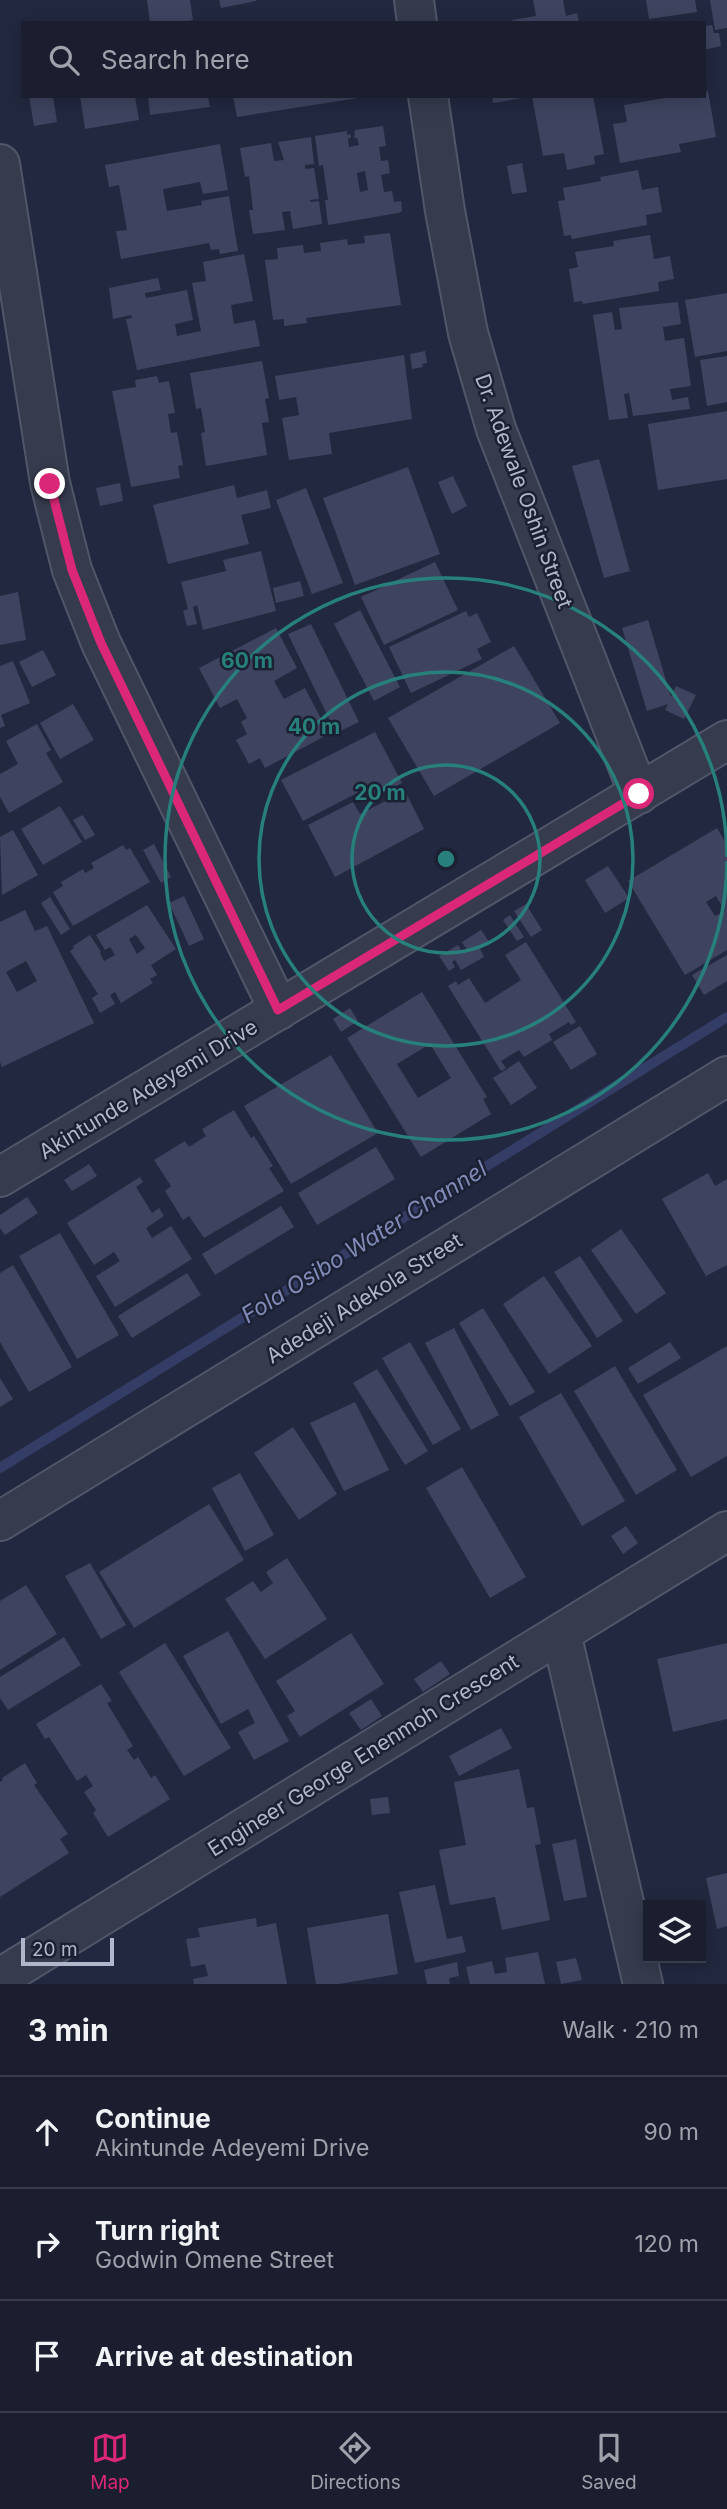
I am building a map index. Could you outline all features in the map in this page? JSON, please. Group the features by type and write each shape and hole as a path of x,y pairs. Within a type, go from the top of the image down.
{"street":[{"path":"414,0 417,21"},
{"name":"Dr. Adewale Oshin Street","path":"428,98 445,211 468,333 496,429 639,794"},
{"path":"0,164 9,287 50,484 72,570 101,643 278,1010"},
{"name":"Akintunde Adeyemi Drive","path":"0,1177 727,740"},
{"name":"Adedeji Adekola Street","path":"0,1521 727,1076"},
{"name":"Engineer George Enenmoh Crescent","path":"0,1978 727,1531"},
{"path":"561,1633 643,1984"}],"building":[{"path":"147,0 190,0 193,20 150,21"},
{"path":"219,0 256,0 256,1 221,8"},
{"path":"533,0 563,0 566,16 577,13 579,21 512,20 536,16"},
{"path":"646,0 695,0 697,12 649,19"},
{"path":"710,0 727,0 727,28 715,30"},
{"path":"712,25 714,33 719,33 721,46 706,50 706,26"},
{"path":"706,92 716,137 679,144 681,152 620,163 613,124 627,122 624,105 665,98 706,98"},
{"path":"29,98 53,98 57,122 34,126"},
{"path":"80,98 135,98 139,120 85,129"},
{"path":"148,98 208,98 210,107 150,115"},
{"path":"233,98 358,98 237,117"},
{"path":"492,98 523,98 493,103"},
{"path":"532,98 593,98 604,154 594,156 595,164 567,170 564,153 543,156"},
{"path":"383,126 386,146 379,147 381,161 388,160 390,173 381,175 384,192 392,191 394,202 401,201 402,211 328,225 323,165 319,166 315,136 347,131 351,138 348,138 349,147 359,145 357,138 354,138 355,130","holes":["365,171 368,190 360,192 357,173"]},
{"path":"311,137 314,164 305,165 305,169 314,168 319,199 310,202 319,201 322,224 293,229 290,211 282,212 285,230 253,234 249,210 253,210 249,176 245,177 240,148 271,143 274,161 284,160 278,142"},
{"path":"220,144 228,190 203,194 200,182 163,189 167,211 202,205 201,201 229,196 238,251 220,254 219,249 211,250 209,243 121,259 116,231 127,230 119,185 109,187 105,165"},
{"path":"522,163 527,192 512,194 507,166"},
{"path":"638,170 642,190 658,187 662,212 646,215 647,225 572,239 571,235 564,236 558,201 565,200 563,188"},
{"path":"390,233 401,305 306,318 307,323 284,326 284,319 273,320 265,260 278,259 277,248 303,245 304,253 321,251 320,243 347,239 348,245 365,243 364,236"},
{"path":"650,235 654,259 670,256 674,279 658,282 659,291 583,304 582,301 574,302 569,269 578,267 575,252 614,246 613,241"},
{"path":"244,254 253,301 231,305 234,324 255,320 260,346 137,370 126,319 132,318 131,315 113,319 109,288 158,278 161,290 145,293 146,298 187,290 193,320 175,324 177,336 201,331 192,283 206,281 203,262"},
{"path":"727,293 727,351 695,357 685,300"},
{"path":"678,302 681,324 663,327 665,341 684,338 691,386 670,389 672,400 688,397 690,409 633,416 629,393 624,394 628,418 609,420 593,315 612,312 615,330 622,329 619,308"},
{"path":"425,351 427,363 422,364 423,367 412,369 410,354"},
{"path":"404,355 412,419 329,433 332,454 289,460 282,418 299,415 296,397 279,400 275,376"},
{"path":"727,356 727,402 707,406 700,360"},
{"path":"262,361 269,398 265,399 269,422 262,423 267,455 206,466 201,433 205,432 201,408 196,409 190,373"},
{"path":"157,376 159,383 169,381 175,413 168,414 171,433 177,432 183,465 178,466 180,478 131,487 112,391 136,387 135,380"},
{"path":"727,411 727,479 658,490 648,424"},
{"path":"599,459 630,571 604,578 572,466"},
{"path":"408,467 440,554 355,585 323,498"},
{"path":"453,476 467,506 452,514 438,482"},
{"path":"120,483 123,501 100,506 96,488"},
{"path":"234,485 237,498 267,490 271,508 241,515 249,544 168,564 153,505"},
{"path":"306,488 343,583 312,594 276,500"},
{"path":"261,551 276,611 203,630 197,605 193,607 197,624 187,626 183,611 188,609 181,582 226,571 223,560"},
{"path":"435,562 458,610 384,645 361,597"},
{"path":"300,581 304,596 276,603 273,588"},
{"path":"18,592 26,640 0,645 0,596"},
{"path":"360,610 400,687 374,701 334,624"},
{"path":"466,611 469,617 477,613 491,642 477,649 482,659 411,693 389,647"},
{"path":"648,620 671,697 676,686 696,695 684,719 665,710 668,704 647,711 622,628"},
{"path":"311,624 359,722 336,733 288,634"},
{"path":"276,628 297,668 274,681 284,699 305,688 329,734 265,768 260,758 249,764 236,740 247,734 241,722 247,718 237,699 220,708 199,668"},
{"path":"514,646 560,723 434,796 388,718"},
{"path":"43,650 56,675 32,687 19,662"},
{"path":"13,661 30,703 1,715 5,726 0,728 0,666"},
{"path":"73,704 94,740 60,759 40,723"},
{"path":"37,724 51,750 46,753 63,782 9,813 0,797 0,774 18,764 6,741"},
{"path":"375,732 402,783 362,803 357,793 303,821 281,780"},
{"path":"405,791 424,829 335,877 308,825 353,802 360,814"},
{"path":"60,806 82,842 43,865 21,829"},
{"path":"83,815 95,835 85,840 73,820"},
{"path":"717,828 727,845 727,950 685,975 628,881","holes":["716,896 725,911 715,916 706,902"]},
{"path":"13,830 38,875 2,895 0,837"},
{"path":"154,844 171,877 161,883 143,850"},
{"path":"123,845 126,850 130,848 150,882 73,926 53,892 63,886 61,882 83,869 85,873 94,868 91,863"},
{"path":"608,866 629,898 605,913 585,880"},
{"path":"184,896 204,939 189,946 169,903"},
{"path":"50,897 70,929 61,935 41,903"},
{"path":"526,904 542,930 531,937 514,911"},
{"path":"147,905 176,949 151,965 157,975 150,979 153,983 121,1003 115,992 110,995 115,1004 100,1013 92,998 98,994 70,951 90,935 104,961 115,955 110,947 105,950 96,935","holes":["136,935 145,948 137,954 129,939"]},
{"path":"25,910 35,931 47,926 94,1023 2,1067 0,1062 0,922","holes":["26,961 37,981 17,992 6,972"]},
{"path":"510,915 524,937 517,941 503,920"},
{"path":"481,930 490,943 480,949 484,957 461,970 455,960 452,962 455,967 449,971 439,956 458,945 463,953 467,950 462,942"},
{"path":"526,942 576,1022 571,1025 569,1022 549,1034 552,1040 524,1057 519,1050 501,1061 506,1068 501,1071 448,986 456,981 458,985 469,978 485,1003 521,980 505,955"},
{"path":"727,955 727,981 704,995 692,975"},
{"path":"422,992 487,1097 483,1099 491,1114 421,1157 347,1038","holes":["430,1044 451,1078 418,1098 397,1064"]},
{"path":"350,1008 358,1021 341,1032 333,1019"},
{"path":"580,1026 597,1054 571,1070 553,1042"},
{"path":"331,1055 378,1133 291,1184 244,1106"},
{"path":"519,1061 537,1088 511,1105 493,1078"},
{"path":"234,1110 273,1166 269,1168 284,1191 204,1238 189,1216 183,1220 165,1191 171,1186 154,1160 185,1141 189,1147 206,1136 202,1129"},
{"path":"376,1147 395,1179 317,1225 298,1193"},
{"path":"89,1164 97,1176 72,1191 64,1180"},
{"path":"708,1173 715,1186 727,1179 727,1265 706,1276 662,1199"},
{"path":"140,1177 143,1182 136,1187 152,1213 159,1208 164,1216 146,1228 152,1238 171,1226 192,1259 115,1307 96,1276 120,1261 114,1252 94,1265 67,1223"},
{"path":"27,1197 38,1213 5,1235 0,1228 0,1215"},
{"path":"281,1206 294,1227 215,1275 202,1254"},
{"path":"621,1229 666,1293 636,1314 591,1250"},
{"path":"60,1233 119,1335 77,1359 19,1256"},
{"path":"580,1256 623,1321 597,1338 554,1272"},
{"path":"13,1265 72,1367 29,1392 0,1342 0,1273"},
{"path":"187,1273 201,1295 132,1338 118,1316"},
{"path":"544,1276 592,1346 549,1374 503,1304"},
{"path":"483,1308 535,1392 510,1406 459,1323"},
{"path":"454,1328 499,1415 471,1430 425,1343"},
{"path":"410,1342 461,1429 433,1445 382,1358"},
{"path":"670,1342 681,1358 638,1384 628,1368"},
{"path":"727,1346 727,1456 691,1477 643,1395"},
{"path":"615,1366 677,1470 636,1495 574,1391"},
{"path":"377,1369 428,1451 405,1465 353,1383"},
{"path":"0,1378 13,1399 0,1407"},
{"path":"561,1393 625,1501 582,1526 519,1417"},
{"path":"355,1402 389,1470 344,1491 310,1423"},
{"path":"293,1427 337,1494 299,1520 254,1453"},
{"path":"462,1467 526,1577 490,1598 426,1488"},
{"path":"240,1473 274,1535 245,1551 212,1488"},
{"path":"209,1504 244,1560 134,1628 99,1572"},
{"path":"626,1526 638,1543 623,1554 611,1536"},
{"path":"287,1558 327,1619 265,1659 225,1599 253,1581 261,1592 273,1583 266,1572"},
{"path":"90,1563 126,1625 101,1639 65,1576"},
{"path":"26,1585 57,1634 0,1670 0,1601"},
{"path":"228,1631 289,1741 254,1760 238,1732 255,1723 248,1709 221,1724 183,1656"},
{"path":"351,1633 384,1684 300,1737 287,1716 295,1711 276,1681"},
{"path":"64,1637 81,1665 8,1710 0,1698 0,1677"},
{"path":"165,1643 231,1748 184,1776 119,1672"},
{"path":"727,1643 727,1719 673,1732 657,1659"},
{"path":"441,1661 450,1674 423,1692 414,1679"},
{"path":"101,1684 112,1701 107,1703 133,1746 127,1750 134,1760 138,1757 151,1778 155,1775 170,1799 108,1837 93,1813 96,1810 84,1792 93,1786 86,1775 77,1781 49,1737 45,1739 36,1724"},
{"path":"371,1699 382,1716 361,1730 349,1713"},
{"path":"501,1728 512,1748 459,1776 449,1756"},
{"path":"25,1763 37,1783 34,1785 68,1834 60,1839 69,1853 0,1897 0,1782"},
{"path":"519,1769 527,1808 534,1807 541,1844 535,1845 550,1920 502,1930 495,1897 450,1905 439,1850 466,1845 454,1782"},
{"path":"388,1797 390,1813 372,1815 370,1799"},
{"path":"576,1839 587,1897 564,1901 552,1844"},
{"path":"727,1873 727,1926 717,1929 706,1878"},
{"path":"435,1885 447,1939 462,1936 466,1952 415,1963 399,1892"},
{"path":"388,1914 398,1974 339,1984 316,1984 307,1928"},
{"path":"256,1918 257,1927 276,1923 287,1984 194,1984 193,1979 208,1976 205,1964 191,1967 186,1939 200,1937 198,1928"},
{"path":"538,1952 545,1984 470,1984 466,1967 492,1961 495,1974 507,1972 505,1958"},
{"path":"576,1958 582,1980 561,1984 556,1962"},
{"path":"457,1962 459,1976 449,1978 450,1984 427,1984 424,1970"}],"waterway":[{"name":"Fola Osibo Water Channel","path":"0,1468 727,1017"}],"route":[{"path":"50,484 72,570 101,643 278,1010 639,794"}]}
